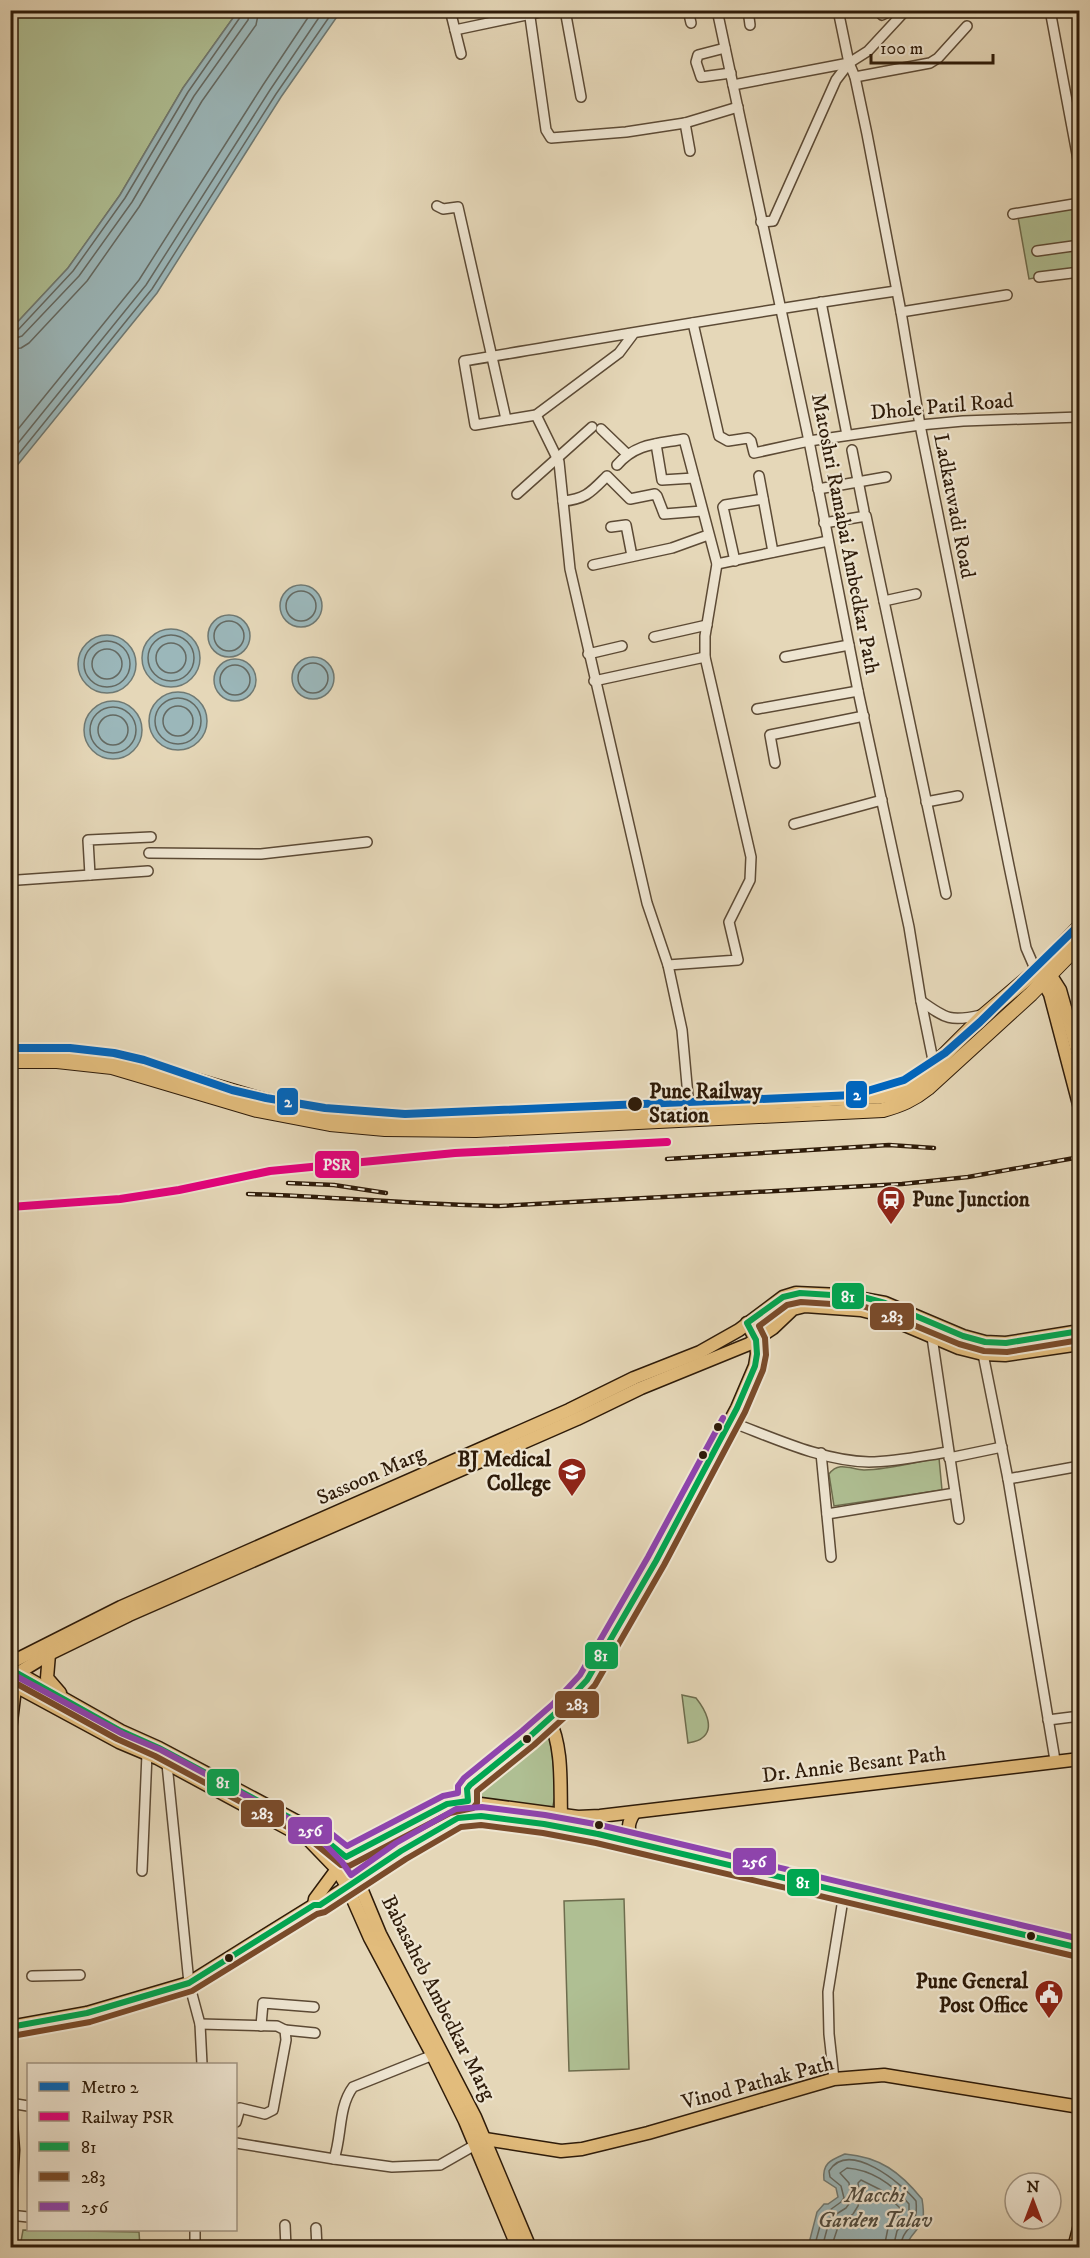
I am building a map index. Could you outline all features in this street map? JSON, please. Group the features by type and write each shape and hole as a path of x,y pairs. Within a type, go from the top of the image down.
{"highway":[{"path":"10,1061 57,1061 112,1068 257,1110 330,1124 385,1129 476,1130 883,1110 914,1100 928,1088 1043,972 1080,927"},
{"path":"10,1050 57,1050 114,1056 252,1097 352,1115 385,1118 476,1119 843,1100 896,1094 907,1089 984,1015 1080,944"}],"main road":[{"path":"1043,972 1060,990 1080,1061"},
{"path":"1043,972 1080,1108"},
{"name":"Sassoon Marg","path":"13,1668 577,1419 704,1356 783,1298 800,1293 863,1298 885,1303 963,1336 985,1341 1006,1343 1080,1331"},
{"name":"Sassoon Marg","path":"13,1668 121,1607 569,1410 634,1378 756,1340 793,1309 822,1306 861,1310 881,1315 959,1348 983,1354 1005,1355 1080,1344"},
{"path":"472,1816 467,1790 470,1785 517,1748 587,1680 656,1562 731,1422 755,1366 756,1340 747,1323"},
{"path":"49,1654 47,1678 67,1701"},
{"path":"10,1730 13,1668"},
{"name":"Babasaheb Ambedkar Marg","path":"13,1668 122,1731 159,1748 312,1830 346,1857 353,1884 380,1934 530,2247"},
{"name":"Babasaheb Ambedkar Marg","path":"13,1684 119,1742 167,1764 309,1840 353,1884"},
{"path":"549,1719 556,1732 560,1768 561,1814"},
{"name":"Dr. Annie Besant Path","path":"468,1801 578,1817 634,1814 1055,1760 1080,1759"},
{"path":"314,1905 315,1899 346,1857 447,1804 468,1801"},
{"path":"634,1814 629,1821 628,1828 631,1837 639,1844"},
{"path":"10,2027 87,2013 189,1983 314,1905 320,1905 401,1851 458,1818 472,1816 544,1824 639,1844 1080,1948"},
{"name":"Vinod Pathak Path","path":"480,2142 561,2151 590,2147 657,2131 834,2079 884,2075 1080,2107"},
{"path":"10,2202 13,2150 22,2107"},
{"name":"Babasaheb Ambedkar Marg","path":"480,2142 518,2247"},
{"path":"1074,2247 1080,2224"}],"street":[{"path":"450,10 461,54"},
{"path":"455,30 550,10"},
{"path":"565,10 581,97"},
{"path":"688,10 691,23"},
{"name":"Matoshri Ramabai Ambedkar Path","path":"717,10 909,927 934,1065"},
{"path":"748,10 750,25"},
{"name":"Ladkatwadi Road","path":"838,10 849,63 855,77 901,312 920,424 1026,948 1043,972"},
{"path":"878,10 882,15 892,10"},
{"path":"761,222 773,221 836,80 849,63 868,51 906,10"},
{"path":"1050,10 1080,170"},
{"path":"530,13 546,130 551,138 626,132 685,123 738,107"},
{"path":"855,77 930,63 938,58 967,26"},
{"path":"725,48 700,54 696,57 696,62 701,77 731,73"},
{"path":"733,85 849,63"},
{"path":"685,123 690,152"},
{"path":"1014,214 1080,203"},
{"path":"437,206 443,209 458,207 506,419"},
{"path":"1037,251 1080,244"},
{"path":"1039,277 1080,272"},
{"path":"633,333 619,353 536,415 475,424 464,361 779,308 896,291"},
{"path":"901,312 1007,294"},
{"path":"821,302 847,435"},
{"name":"Dhole Patil Road","path":"693,323 712,410 721,439 728,441 748,438 752,441 753,452 757,453 809,441 920,424 1009,418 1080,417"},
{"path":"536,415 558,457 570,569 647,903 668,965 681,1030 689,1107"},
{"path":"517,494 558,457 597,428 627,454"},
{"path":"617,465 635,449 684,439 717,564 706,625 705,657 751,857 750,880 729,922 738,960 668,965"},
{"path":"656,444 663,480 693,478"},
{"path":"852,450 864,511"},
{"path":"759,476 773,552"},
{"path":"563,501 586,497 607,477 633,500 655,494 664,514 702,511"},
{"path":"818,489 886,477"},
{"path":"735,561 723,507 763,499"},
{"path":"824,523 866,516 946,894"},
{"path":"611,527 626,525 632,556"},
{"path":"593,564 672,548 708,535"},
{"path":"717,564 828,541"},
{"path":"884,601 916,594"},
{"path":"654,636 706,625"},
{"path":"785,657 849,645"},
{"path":"588,654 622,646"},
{"path":"594,681 705,657"},
{"path":"758,709 858,691"},
{"path":"775,763 770,735 864,716"},
{"path":"926,802 958,796"},
{"path":"794,824 882,800"},
{"path":"90,875 88,840 151,837"},
{"path":"149,853 261,854 367,842"},
{"path":"18,880 148,871"},
{"path":"921,1001 941,1016 949,1019 959,1020 984,1015"},
{"path":"932,1337 959,1519"},
{"path":"983,1354 1008,1479 1055,1760"},
{"path":"731,1422 821,1453 869,1462 948,1455 1002,1447"},
{"path":"821,1453 831,1557"},
{"path":"1008,1479 1080,1466"},
{"path":"827,1514 955,1493"},
{"path":"1048,1720 1080,1716"},
{"path":"142,1871 147,1754"},
{"path":"167,1764 189,1983 200,2024 202,2063"},
{"path":"834,2079 829,2034 828,1992 844,1893"},
{"path":"32,1976 80,1975"},
{"path":"261,2025 263,2003 314,2007"},
{"path":"200,2024 277,2026 285,2030 315,2033"},
{"path":"237,2118 240,2108 265,2114 273,2110 286,2040 285,2030"},
{"path":"334,2159 339,2143 346,2096 353,2087 438,2054"},
{"path":"10,2103 22,2107"},
{"path":"237,2143 392,2167 440,2165 480,2142"},
{"path":"285,2225 286,2247"},
{"path":"316,2228 317,2247"},
{"path":"195,2231 195,2247"}],"green space":[{"path":"11,11 238,11 183,88 120,195 68,268 11,329"},
{"path":"1073,208 1079,244 1079,270 1029,279 1018,217"},
{"path":"939,1458 942,1490 834,1506 829,1474 837,1468 873,1470"},
{"path":"682,1695 696,1698 705,1712 708,1729 698,1741 688,1743"},
{"path":"547,1726 550,1733 556,1792 552,1810 474,1801 474,1790"},
{"path":"624,1899 629,2069 569,2071 564,1901"},
{"path":"23,2230 139,2232 140,2247 20,2247"}],"water":[{"path":"238,11 341,11 281,97 157,293 11,473 11,329 68,268 120,195 183,88"},
{"path":"301,585 316,591 322,606 316,621 301,627 286,621 280,606 286,591"},
{"path":"229,615 244,621 250,636 244,651 229,657 214,651 208,636 214,621"},
{"path":"171,629 182,631 195,642 200,658 198,669 187,682 171,687 160,685 147,674 142,658 144,647 155,634"},
{"path":"107,635 118,637 131,648 136,664 134,675 123,688 107,693 96,691 83,680 78,664 80,653 91,640"},
{"path":"313,657 328,663 334,678 328,693 313,699 298,693 292,678 298,663"},
{"path":"235,659 250,665 256,680 250,695 235,701 220,695 214,680 220,665"},
{"path":"178,692 189,694 202,705 207,721 205,732 194,745 178,750 167,748 154,737 149,721 151,710 162,697"},
{"path":"113,701 124,703 137,714 142,730 140,741 129,754 113,759 102,757 89,746 84,730 86,719 97,706"},
{"name":"Macchi Garden Talav","path":"845,2154 879,2162 906,2181 922,2199 923,2219 906,2247 808,2247 817,2212 824,2204 838,2197 836,2188 824,2180 824,2170 832,2160"}],"railway":[{"path":"667,1159 889,1145 934,1148"},
{"path":"248,1194 499,1206 902,1184 968,1177 1080,1157"},
{"path":"288,1183 334,1185 386,1193"}],"metro line":[{"name":"2","path":"10,1048 70,1048 114,1053 144,1060 232,1090 266,1098 325,1108 405,1114 854,1095 904,1080 945,1053 1080,924"}],"rail line":[{"name":"PSR","path":"10,1207 120,1199 179,1190 270,1171 455,1153 667,1142"}],"transit line":[{"name":"81","path":"10,1669 121,1731 159,1748 313,1830 346,1857 447,1804 468,1801 467,1789 470,1785 528,1738 587,1680 656,1561 737,1408 755,1366 757,1354 756,1340 747,1323 783,1297 800,1293 863,1297 885,1303 963,1336 985,1342 1006,1343 1080,1331"},
{"name":"283","path":"10,1680 117,1739 155,1756 308,1838 341,1865 349,1866 450,1813 473,1808 477,1803 477,1791 534,1745 595,1685 664,1565 745,1412 763,1370 766,1355 765,1338 759,1326 787,1305 801,1302 862,1306 959,1344 984,1351 1007,1352 1080,1340"},
{"name":"256","path":"322,1826 347,1846 443,1796 458,1793 458,1786 464,1778 553,1704 580,1675 648,1557 723,1418"},
{"name":"256","path":"14,1675 123,1734 161,1750 313,1832 342,1862 351,1875 396,1843 456,1809 482,1807 600,1825 1080,1939"},
{"name":"81","path":"10,2027 87,2013 189,1983 314,1905 320,1905 401,1851 458,1818 481,1816 598,1834 1080,1948"},
{"name":"283","path":"12,2036 90,2022 192,1991 461,1827 481,1825 596,1843 1078,1957"},
{"name":"81","path":"10,2116 13,2150 10,2192"}],"place":[{"name":"Pune Railway Station","path":"635,1104"},
{"name":"Pune Junction","path":"891,1226"},
{"name":"BJ Medical College","path":"572,1498"},
{"name":"Pune General Post Office","path":"1049,2020"}]}
